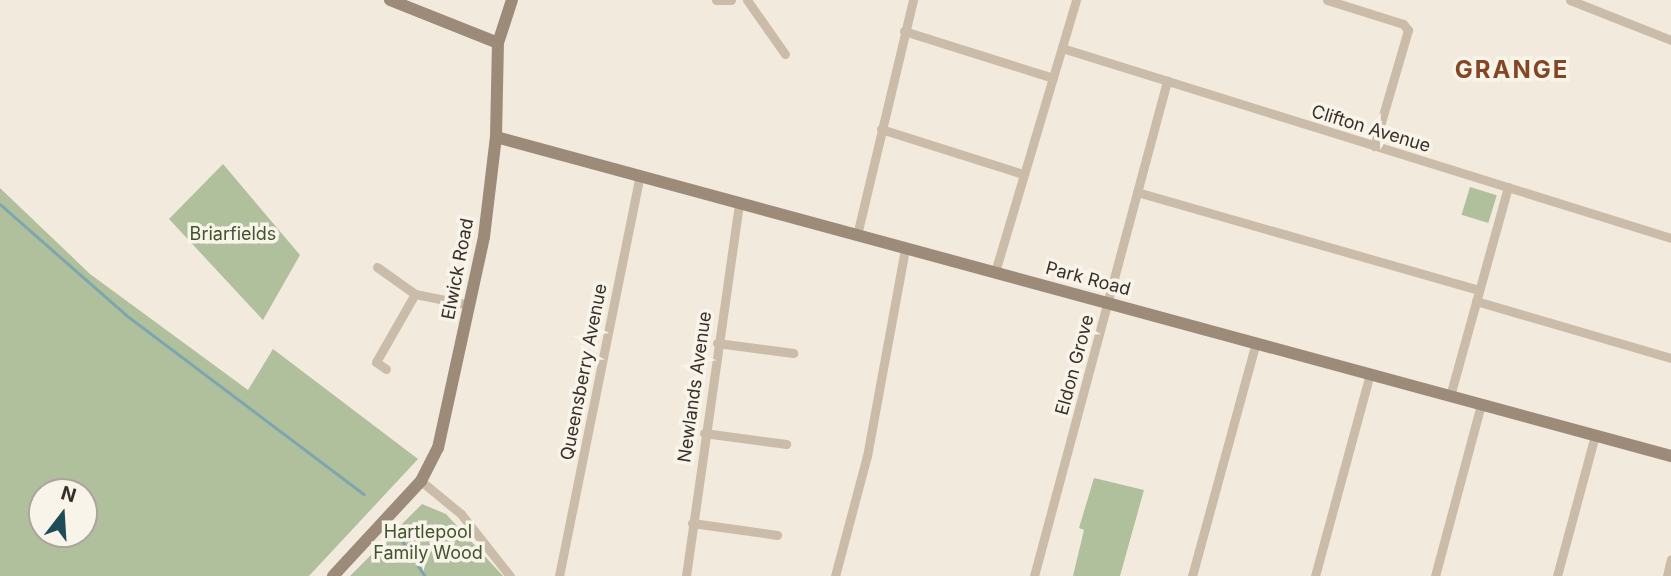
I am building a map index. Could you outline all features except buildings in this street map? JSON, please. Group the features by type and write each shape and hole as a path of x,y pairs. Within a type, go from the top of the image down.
{"street":[{"path":"390,0 498,43"},
{"name":"Elwick Road","path":"333,576 421,481 438,448 484,237 496,137 498,43 512,0"},
{"path":"716,0 731,0"},
{"path":"747,0 785,54"},
{"path":"857,235 913,0"},
{"path":"995,272 1076,0"},
{"path":"1327,0 1407,27 1409,36 1374,146"},
{"path":"1570,0 1671,40"},
{"path":"904,31 1053,78"},
{"name":"Clifton Avenue","path":"1062,48 1671,238"},
{"name":"Eldon Grove","path":"1034,576 1167,81"},
{"path":"881,129 1024,174"},
{"name":"Park Road","path":"496,137 1671,456"},
{"name":"Queensberry Avenue","path":"559,576 640,175"},
{"path":"1450,396 1508,187"},
{"path":"1137,192 1479,290"},
{"name":"Newlands Avenue","path":"686,576 704,433 739,202"},
{"path":"835,576 864,468 905,248"},
{"path":"377,267 415,293 470,304"},
{"path":"376,362 415,293"},
{"path":"1476,301 1671,358"},
{"path":"717,342 793,353"},
{"path":"1192,576 1256,342"},
{"path":"365,356 386,369"},
{"path":"1315,576 1370,374"},
{"path":"1435,576 1481,404"},
{"path":"704,433 786,444"},
{"path":"1557,576 1595,435"},
{"path":"421,481 461,514 510,576"},
{"path":"692,523 777,535"},
{"path":"1667,576 1671,559"}],"green space":[{"name":"Briarfields","path":"223,164 300,255 263,320 169,219"},
{"path":"1470,187 1497,195 1488,223 1462,215"},
{"path":"0,188 90,274 248,390 273,349 418,459 309,576 0,576"},
{"path":"1094,478 1144,490 1120,576 1073,576 1084,530 1079,528"},
{"name":"Hartlepool Family Wood","path":"422,504 446,514 503,576 350,576"}],"waterway":[{"path":"0,204 125,314 364,494"},
{"path":"403,542 425,576"}],"district":[{"name":"GRANGE","path":"1512,70"}]}
